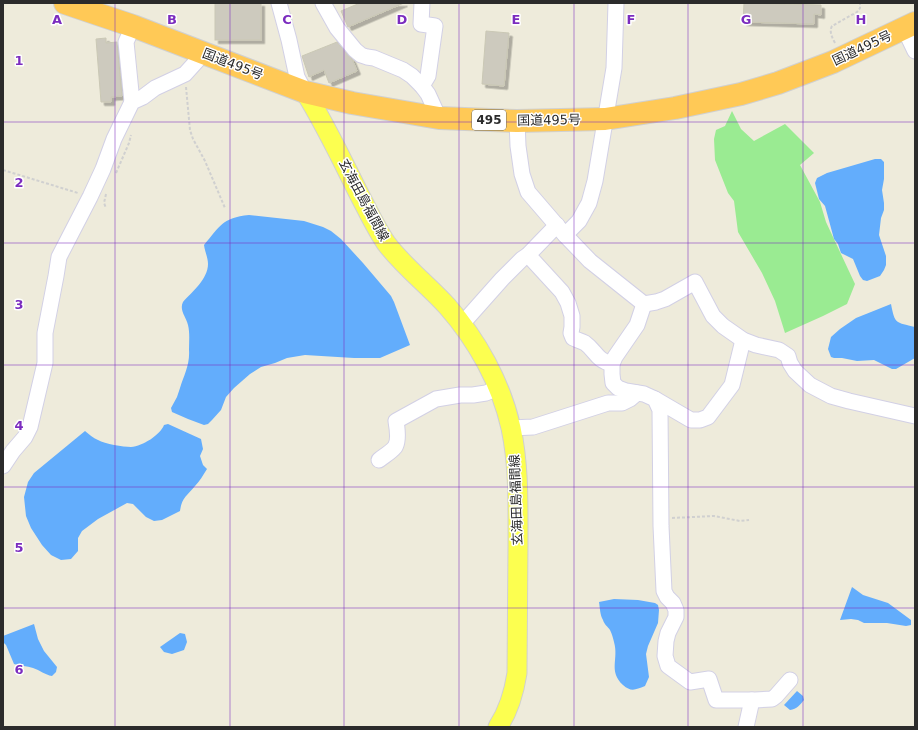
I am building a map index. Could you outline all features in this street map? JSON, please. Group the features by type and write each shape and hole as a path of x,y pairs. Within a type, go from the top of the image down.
{"highway":[{"name":"国道495号","path":"65,3 133,26 305,92 352,103 439,118 517,121 605,119 675,108 741,94 778,83 832,62 910,26"}],"main road":[{"name":"玄海田島福間線","path":"305,92 319,114 371,217 386,242 395,254 446,305 462,324 476,344 489,368 505,408 511,428 516,458 518,490 517,673 510,705 498,727"}],"street":[{"path":"279,3 297,77 305,92"},
{"path":"323,3 337,28 355,50 361,55 374,58 403,70 412,76 428,94 439,118"},
{"path":"422,3 421,24 435,26 428,76 422,86"},
{"path":"462,324 522,259 561,230 579,221 590,203 614,68 616,3"},
{"path":"3,466 25,437 30,427 45,363 45,333 59,257 90,197 103,169 114,139 132,102 126,42 133,26"},
{"path":"910,26 915,51"},
{"path":"132,102 143,97 155,88 185,74 204,53"},
{"path":"517,121 518,146 522,174 528,192 590,261 644,304 665,299 695,282 712,316 723,326 743,340 756,345 780,350 788,356 795,371 810,385 831,396 915,416"},
{"path":"528,255 562,292 568,303 572,316 572,327 570,333 573,338 583,342 590,347 594,354 605,362 612,364"},
{"path":"644,304 637,325 615,357 612,364 613,383 618,388 644,394 655,399 692,420 700,420 708,417 732,385 743,340"},
{"path":"379,460 396,446 396,421 436,399 486,393 498,388"},
{"path":"511,428 533,427 608,403 622,403 637,393"},
{"path":"655,399 660,410 661,518 664,591 673,603 676,610 676,617 668,633 666,641 665,656 668,666 690,682 709,679 716,700 772,699 790,680"},
{"path":"746,727 752,700"}],"path":[{"path":"835,43 831,33 832,26 857,12 860,8 860,3"},
{"path":"185,74 190,130 225,208"},
{"path":"3,170 90,197"},
{"path":"661,518 714,516 740,521 750,520"}],"green space":[{"path":"732,111 741,129 754,141 785,124 814,153 800,165 820,202 826,222 855,284 847,304 785,333 775,301 762,273 738,232 734,201 728,193 715,160 714,139 716,130 725,126"}],"water":[{"path":"875,159 881,159 884,162 884,179 882,190 884,210 881,218 879,235 886,256 886,265 880,276 867,281 863,280 860,276 853,259 841,253 838,244 834,239 825,206 819,199 815,183 817,178 827,173"},
{"path":"249,215 304,221 323,227 341,239 391,296 410,345 380,358 305,355 287,358 261,367 250,374 234,388 226,397 221,410 208,424 204,425 172,412 171,408 177,397 189,360 189,331 182,311 182,305 199,285 207,270 208,259 204,245 222,224 233,218"},
{"path":"891,304 897,322 915,327 915,358 896,369 892,369 874,360 857,361 831,357 828,349 831,337 840,329 856,318"},
{"path":"168,424 201,439 203,449 200,456 203,465 207,469 187,495 180,511 162,520 154,521 146,517 133,504 127,503 98,519 82,531 78,538 78,551 71,559 61,560 51,555 42,545 31,528 26,516 24,497 28,482 34,473 85,431 101,441 114,445 131,447 141,445 159,433 164,425"},
{"path":"852,587 863,595 888,603 911,620 911,625 906,626 887,623 864,623 851,619 840,620"},
{"path":"614,599 638,600 655,603 658,605 658,623 646,654 649,677 645,686 636,689 631,689 623,685 616,675 614,642 612,634 604,623 601,614 599,602"},
{"path":"34,624 38,639 44,651 57,667 56,672 52,676 33,668 14,664 6,645 3,642 3,636"},
{"path":"180,633 185,634 187,642 184,650 172,654 164,652 160,647"},
{"path":"797,691 803,696 804,700 796,708 790,710 784,705"}],"building":[{"path":"215,3 261,3 261,40 215,40"},
{"path":"360,3 404,3 348,27 341,11"},
{"path":"744,3 821,5 821,15 814,14 814,24 743,22"},
{"path":"486,31 509,33 504,86 482,84"},
{"path":"106,38 106,43 117,42 122,96 111,97 111,102 101,102 96,39"},
{"path":"337,42 352,59 357,71 329,83 324,70 309,77 302,56"}]}
